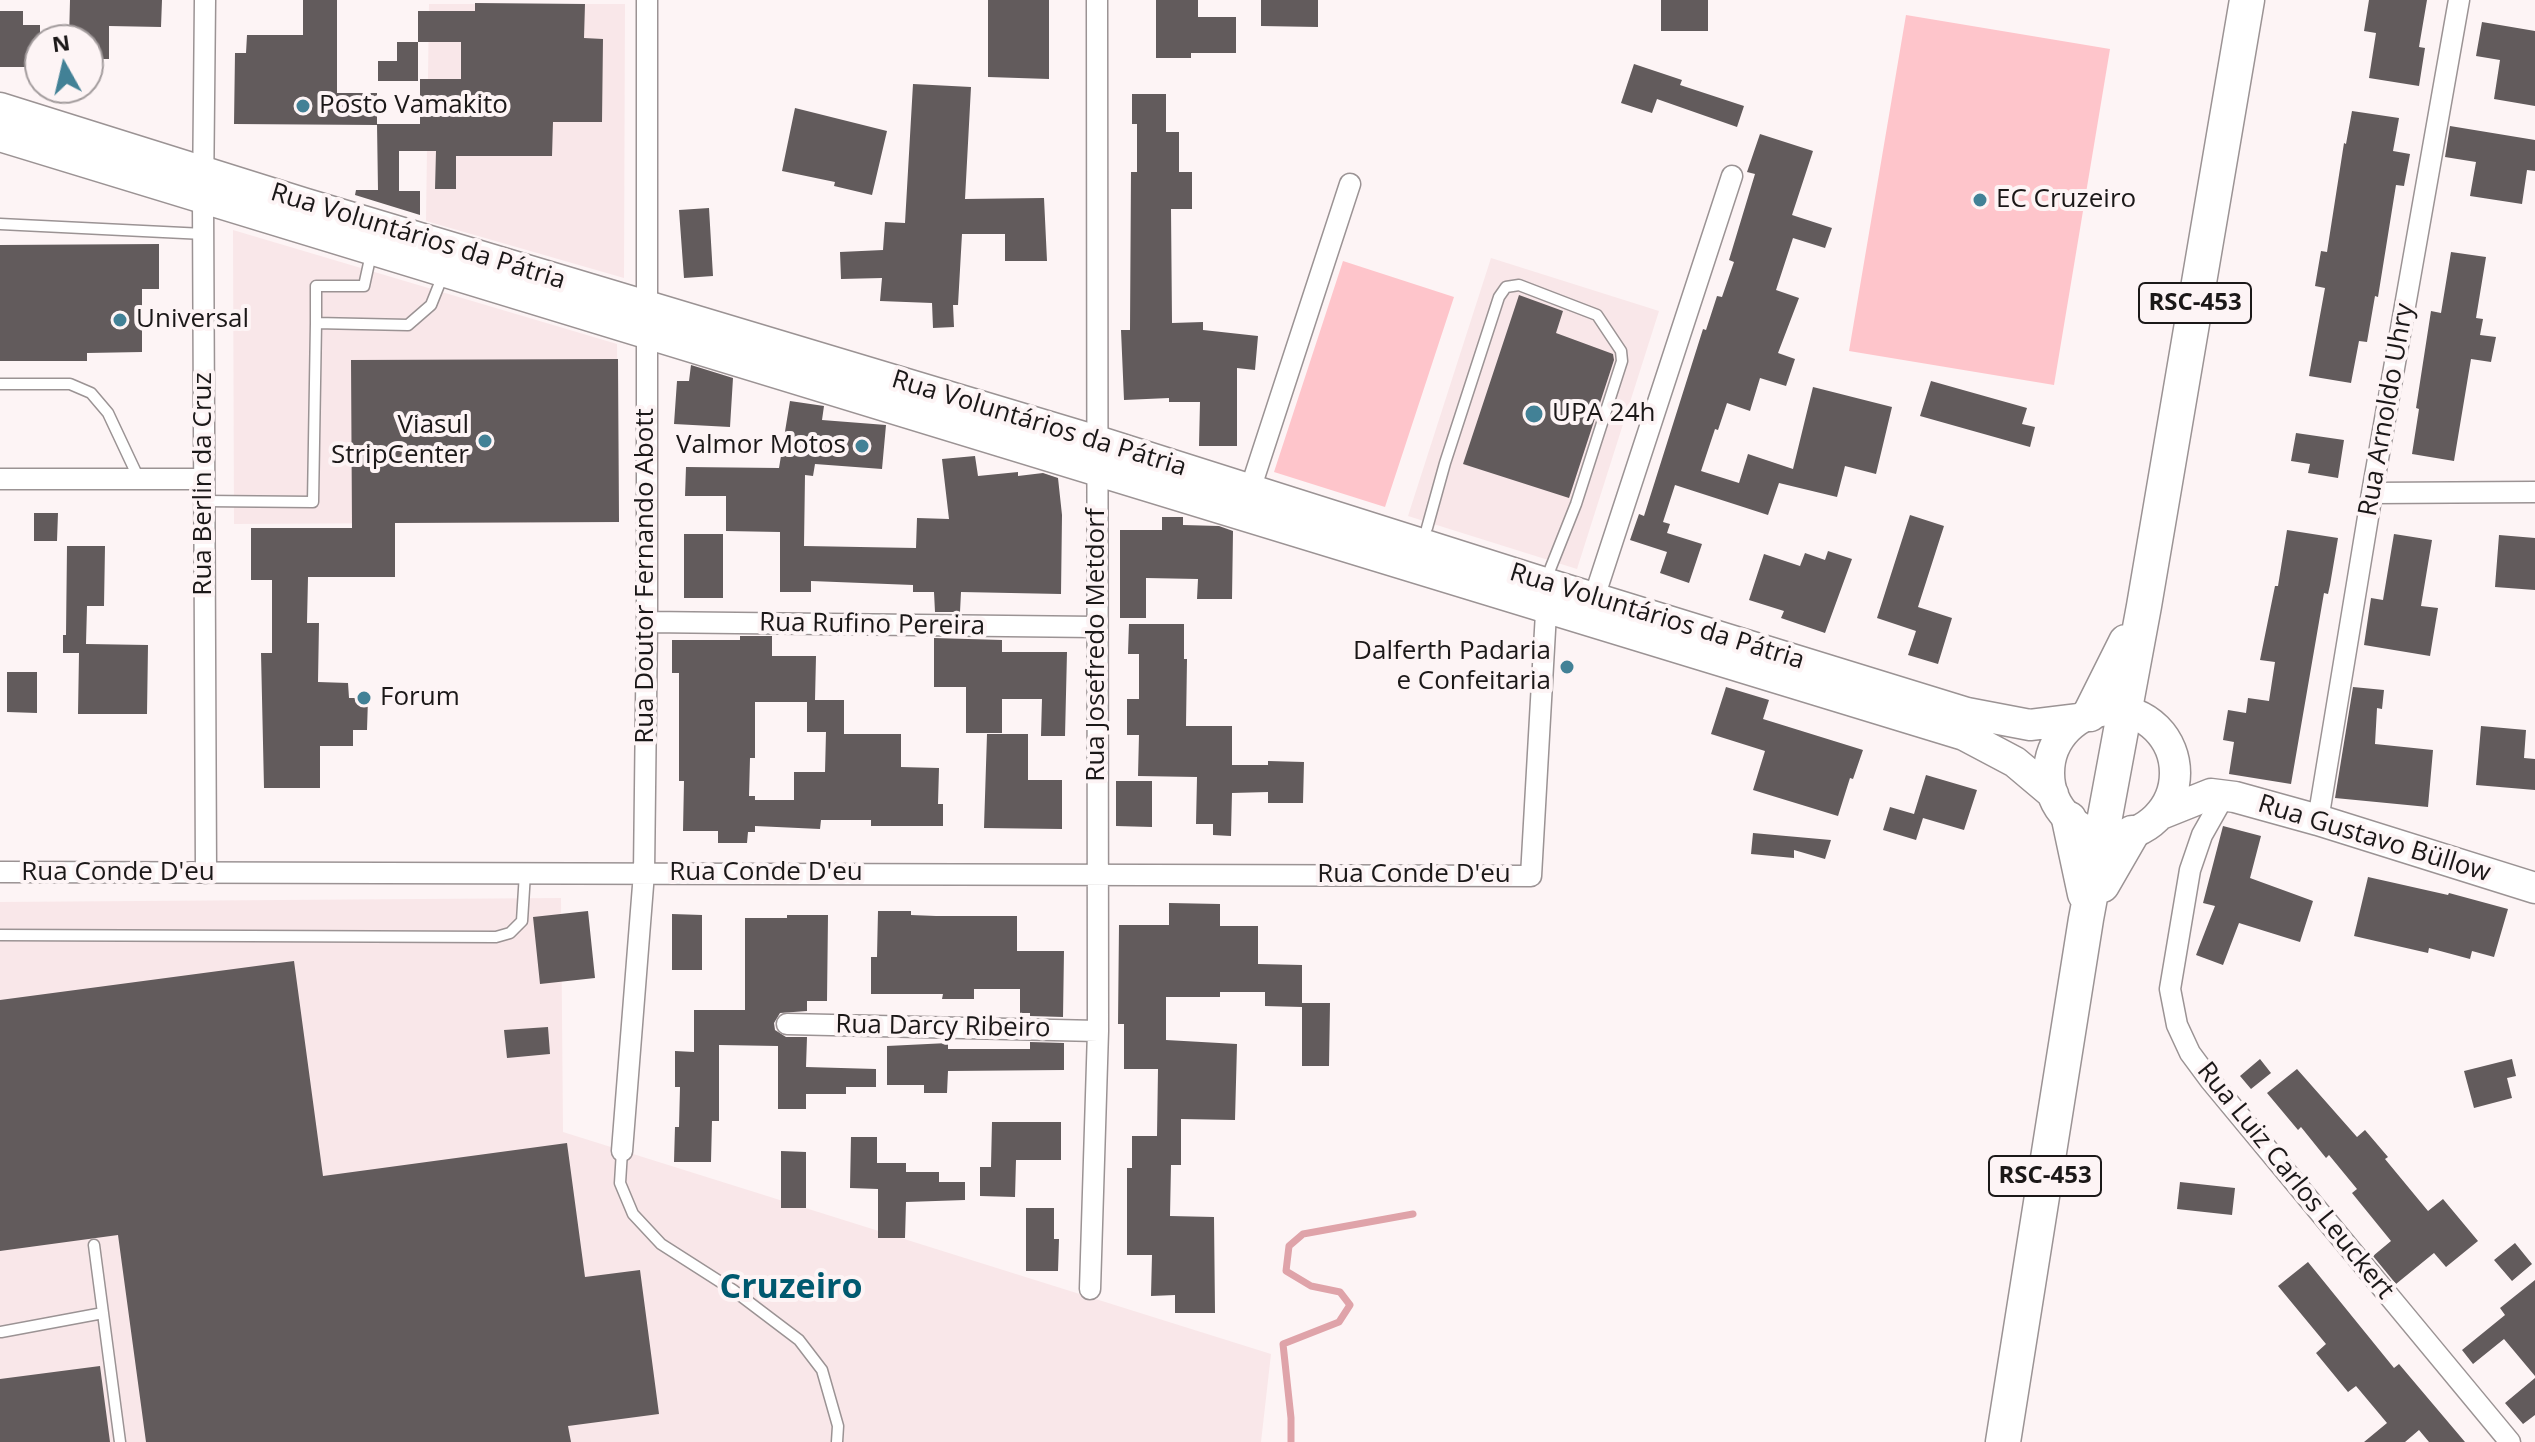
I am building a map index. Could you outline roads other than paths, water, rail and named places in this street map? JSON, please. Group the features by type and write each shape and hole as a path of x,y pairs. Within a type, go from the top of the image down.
{"highway":[{"name":"RSC-453","path":"2117,834 2135,716 2144,606 2247,0"},
{"path":"2085,717 2144,606"},
{"path":"2061,807 2088,910"},
{"path":"2088,910 2117,834"},
{"name":"RSC-453","path":"2003,1442 2088,910"}],"main road":[{"name":"Rua Voluntários da Pátria","path":"3,123 1329,528 1545,586 1591,609 1964,735 2015,762 2074,824 2117,834"},
{"name":"Rua Voluntários da Pátria","path":"1097,455 1250,490 1453,581 1481,580 1514,591 1545,586"},
{"name":"Rua Voluntários da Pátria","path":"1591,609 1992,720 2030,725 2085,717 2100,711 2135,716"},
{"path":"2117,834 2144,828 2161,814 2170,799 2175,778 2173,756 2164,736 2135,716"},
{"path":"2061,807 2049,766 2052,752 2062,733 2085,717"},
{"path":"2173,756 2218,795"},
{"name":"Rua Gustavo Büllow","path":"2218,795 2318,820 2535,888"},
{"path":"2161,814 2218,795"}],"street":[{"name":"Rua Berlin da Cruz","path":"205,0 206,873"},
{"name":"Rua Doutor Fernando Abott","path":"622,1151 644,873 647,0"},
{"name":"Rua Josefredo Metdorf","path":"1090,1289 1098,1031 1097,0"},
{"name":"Rua Arnoldo Uhry","path":"2318,820 2459,0"},
{"path":"1591,609 1732,176"},
{"path":"1250,490 1350,184"},
{"path":"0,479 204,479"},
{"path":"2372,493 2535,492"},
{"name":"Rua Conde D'eu","path":"0,872 1531,876 1545,586"},
{"name":"Rua Rufino Pereira","path":"647,622 1096,627"},
{"name":"Rua Luiz Carlos Leuckert","path":"2218,795 2190,870 2170,989 2177,1025 2190,1053 2210,1080 2510,1442"},
{"name":"Rua Darcy Ribeiro","path":"787,1024 1098,1031"}],"lane":[{"path":"0,224 204,234"},
{"path":"204,501 313,502 316,286 364,286 375,238"},
{"path":"316,323 408,325 431,305 448,260"},
{"path":"1427,528 1499,297 1506,287 1519,285 1597,315 1621,351 1622,361 1576,504 1545,586"},
{"path":"0,384 70,384 91,393 108,413 139,479"},
{"path":"0,935 496,937 510,933 522,921 525,873"},
{"path":"622,1151 620,1183 633,1214 661,1244 733,1290 799,1340 822,1370 838,1426 837,1442"},
{"path":"94,1245 120,1442"},
{"path":"1,1332 103,1313"}],"waterway":[{"path":"1291,1442 1283,1344 1339,1322 1350,1305 1340,1292 1311,1286 1286,1271 1289,1246 1303,1234 1413,1214"}],"place":[{"name":"Posto Vamakito","path":"303,106"},
{"name":"EC Cruzeiro","path":"1980,200"},
{"name":"Universal","path":"120,320"},
{"name":"UPA 24h","path":"1534,414"},
{"name":"Viasul StripCenter","path":"485,441"},
{"name":"Valmor Motos","path":"862,446"},
{"name":"Dalferth Padaria e Confeitaria","path":"1567,667"},
{"name":"Forum","path":"364,698"}],"district":[{"name":"Cruzeiro","path":"791,1288"}]}
